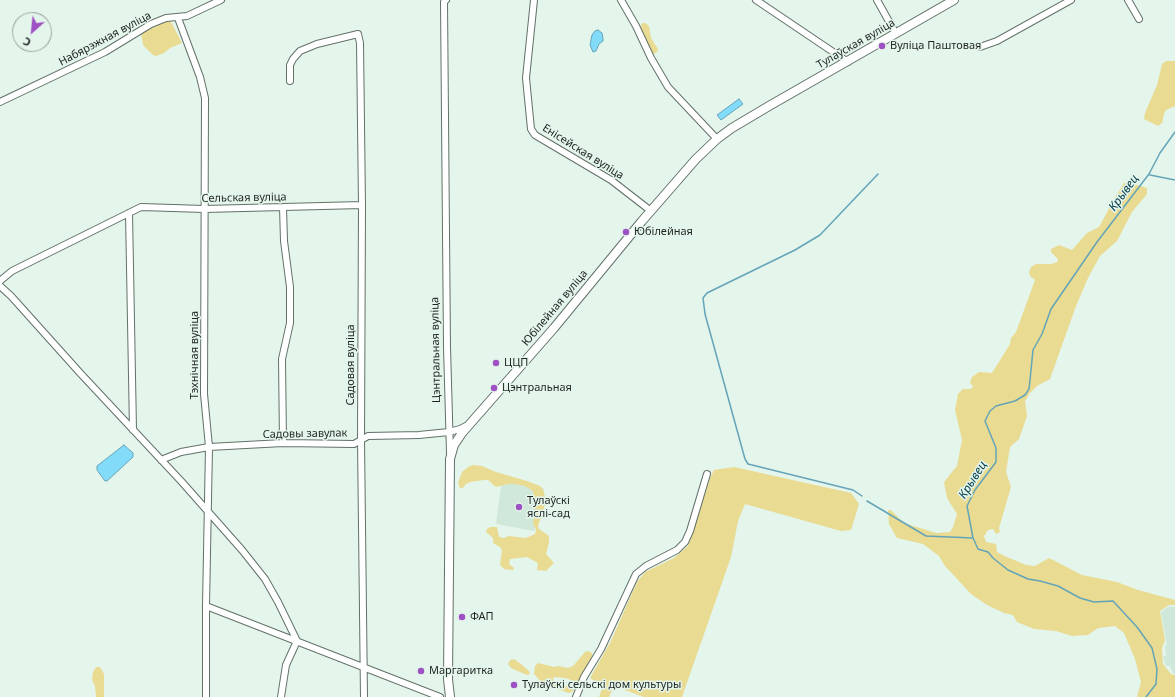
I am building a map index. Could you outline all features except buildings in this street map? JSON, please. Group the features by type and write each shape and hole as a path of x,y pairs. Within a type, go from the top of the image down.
{"main road":[{"name":"Тулаўская вуліца","path":"717,139 769,106 954,0"},
{"name":"Юбілейная вуліца","path":"450,459 454,445 469,424 554,328 696,159 717,139"},
{"name":"Цэнтральная вуліца","path":"450,459 448,679 450,697"}],"street":[{"name":"Набярэжная вуліца","path":"0,102 105,52 151,24 166,18 187,16 221,0"},
{"name":"Енісейская вуліца","path":"534,0 526,78 531,129 535,135 611,180 651,211"},
{"path":"621,0 636,26 650,58 668,87 717,139"},
{"path":"756,0 848,62"},
{"path":"877,0 896,34"},
{"path":"980,47 997,41 1040,16 1072,0"},
{"path":"1128,0 1139,19"},
{"name":"Цэнтральная вуліца","path":"445,1 447,339 450,459"},
{"name":"Тэхнічная вуліца","path":"178,18 200,77 205,98 204,394 208,448 206,697"},
{"name":"Садовая вуліца","path":"290,81 290,65 293,58 300,52 317,44 358,34 360,43 362,205 361,440 364,697"},
{"name":"Сельская вуліца","path":"0,282 12,271 141,207 204,209 362,205"},
{"path":"283,207 284,241 290,286 290,323 282,359 283,444"},
{"path":"129,213 133,430"},
{"path":"0,286 207,509 242,550 265,579 297,641"},
{"name":"Садовы завулак","path":"161,460 181,452 208,448 283,444 354,444 368,436 419,435 449,432 460,429 469,424"},
{"path":"576,697 584,677 601,649 636,574 646,566 677,550 685,542 690,531 707,474"},
{"path":"206,606 440,697"},
{"path":"281,697 286,665 297,641"}],"shaded area":[{"path":"170,20 182,43 170,48 164,53 156,56 153,55 143,45 141,33"},
{"path":"642,23 649,26 651,38 658,49 657,52 653,54 649,52 641,35"},
{"path":"1166,61 1175,61 1175,106 1166,110 1162,123 1158,126 1144,119 1145,113 1157,85 1162,64"},
{"path":"1124,183 1147,188 1147,194 1132,212 1117,241 1100,256 1088,278 1076,306 1050,379 1037,386 1025,401 1027,416 1019,439 1010,447 1006,472 1011,487 999,528 1000,532 996,534 993,529 988,530 984,536 986,542 996,544 997,552 1026,565 1035,566 1049,558 1082,575 1117,582 1138,590 1175,600 1175,605 1169,605 1160,611 1165,640 1162,648 1163,664 1171,674 1175,675 1175,697 1137,697 1141,682 1135,659 1124,633 1115,626 1098,628 1088,635 1072,636 1056,631 1034,629 1017,622 1013,615 1004,613 987,605 971,594 945,566 939,556 923,544 897,538 889,524 888,510 891,510 904,523 936,533 950,532 957,514 947,498 944,482 957,466 962,440 955,410 958,394 963,389 971,389 973,386 970,383 972,377 979,372 992,373 1010,344 1011,338 1016,332 1035,280 1030,276 1029,272 1031,267 1036,264 1052,264 1057,262 1058,259 1051,252 1051,249 1059,245 1072,250 1087,233 1099,227"},
{"path":"473,465 482,466 496,472 527,481 540,486 543,489 545,505 538,526 539,529 549,536 546,554 554,563 546,571 537,570 538,563 527,557 510,559 509,564 514,568 513,570 504,569 500,565 502,550 493,543 493,538 486,532 490,527 497,527 499,537 503,538 509,536 526,538 535,534 536,530 533,523 536,502 533,491 525,486 514,484 496,487 488,480 470,482 463,488 460,488 458,483 462,472"},
{"path":"734,467 851,493 859,504 851,530 841,531 745,504 738,521 731,557 682,697 644,697 614,686 609,697 599,697 603,686 590,678 611,641 637,582 645,572 674,558 688,546 714,470"},
{"name":"Тулаўскі яслі-сад","path":"502,479 544,489 534,531 496,524"},
{"path":"1169,606 1175,607 1175,673 1173,674 1170,666 1166,666 1163,657 1166,655 1165,646 1167,646 1161,612"},
{"path":"586,651 591,652 593,656 582,678 577,682 565,678 554,677 553,680 557,684 574,689 572,692 569,693 543,684 534,674 535,666 538,663 554,667 558,666 568,668 573,666"},
{"path":"514,659 529,671 530,674 527,675 511,668 508,664 510,660"},
{"path":"96,667 100,667 104,674 104,697 96,697 95,686 92,680 93,672"}],"water":[{"path":"598,30 602,33 603,41 599,44 596,51 593,52 590,45 592,35"},
{"path":"739,99 743,104 721,120 717,115"},
{"path":"124,445 133,453 133,457 107,481 105,481 97,470 97,466"}],"waterway":[{"name":"Крывец","path":"1146,697 1156,684 1157,669 1152,648 1137,627 1113,601 1094,602 1080,598 1058,586 1028,579 1008,570 988,552 978,549 973,538 967,506 975,490 996,462 996,448 985,421 990,411 996,406 1015,401 1025,395 1029,389 1033,350 1042,334 1051,309 1097,242 1149,174 1160,153 1175,132"},
{"path":"862,496 853,490 748,464 745,459 705,314 703,298 707,293 795,250 820,235 878,174"},
{"path":"1150,175 1175,180"},
{"path":"867,501 926,536 973,538"}],"place":[{"name":"Вуліца Паштовая","path":"882,46"},
{"name":"Юбілейная","path":"626,232"},
{"name":"ЦЦП","path":"496,363"},
{"name":"Цэнтральная","path":"494,388"},
{"name":"Тулаўскі яслі-сад","path":"519,507"},
{"name":"ФАП","path":"462,617"},
{"name":"Маргаритка","path":"421,671"},
{"name":"Тулаўскі сельскі дом культуры","path":"514,685"}]}
